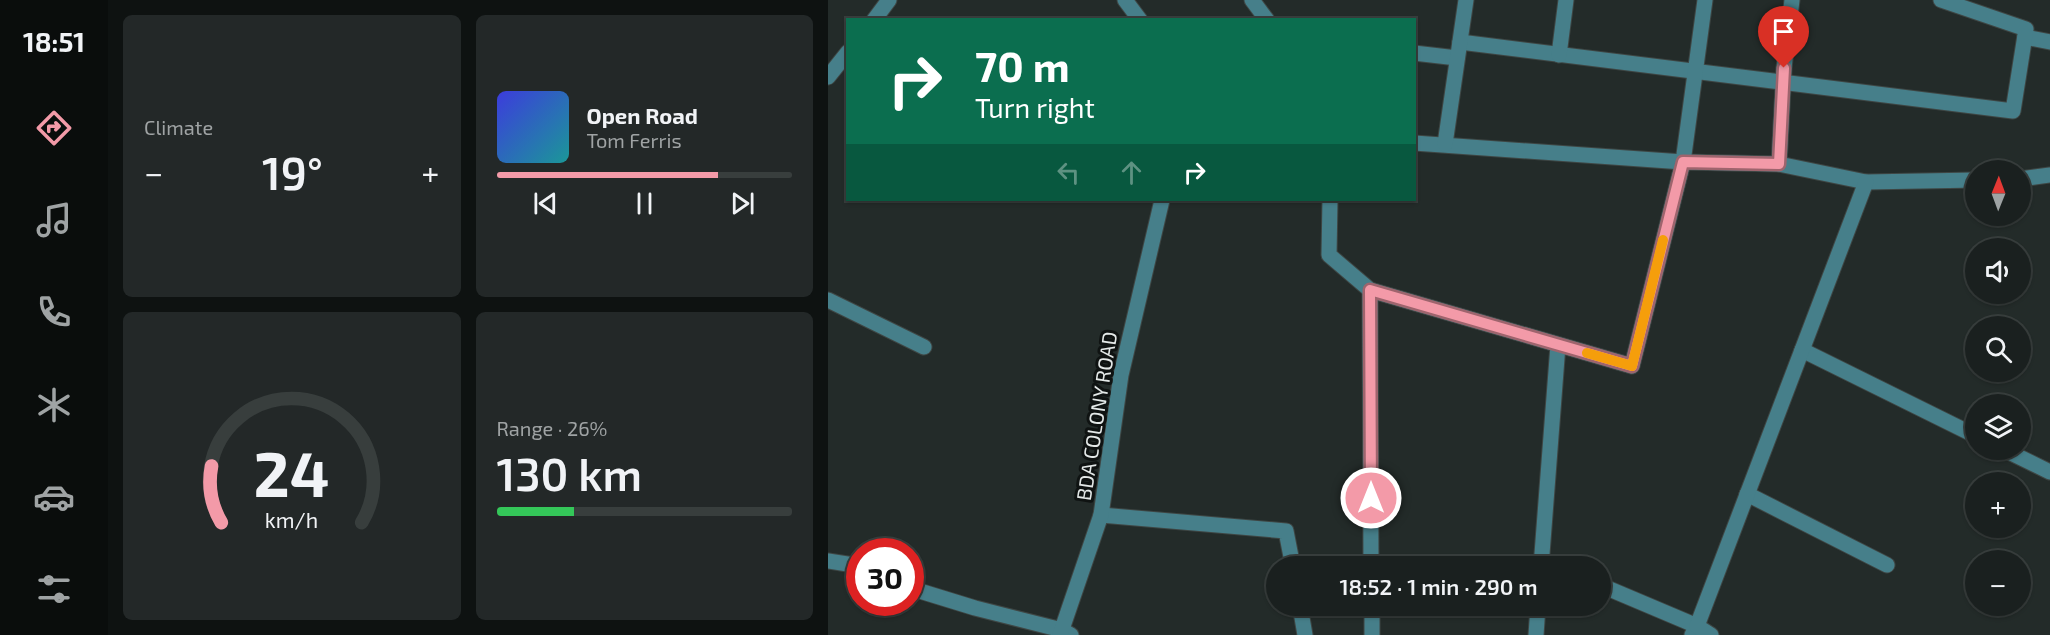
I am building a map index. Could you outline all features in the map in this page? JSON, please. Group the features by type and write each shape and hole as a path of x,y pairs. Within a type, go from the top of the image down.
{"street":[{"path":"876,18 889,0"},
{"path":"1125,0 1138,18"},
{"path":"1252,0 1266,18"},
{"path":"1445,144 1466,0"},
{"path":"1559,55 1566,0"},
{"path":"1330,201 1329,255 1370,290 1632,366 1683,162 1705,0"},
{"path":"1779,164 1783,82 1792,0"},
{"path":"1460,42 2013,111 2026,29 1941,0"},
{"path":"2025,37 2050,42"},
{"path":"1416,53 1457,58"},
{"path":"828,78 846,55"},
{"path":"1416,143 1683,162 1779,164 1866,182 1965,180"},
{"path":"2031,178 2050,175"},
{"path":"1694,631 1866,182"},
{"name":"BDA COLONY ROAD","path":"1065,633 1101,515 1121,375 1162,201"},
{"path":"1370,290 1371,556"},
{"path":"828,300 924,347"},
{"path":"1542,556 1558,345"},
{"path":"1802,350 1965,431"},
{"path":"2025,460 2050,472"},
{"path":"1747,494 1887,566"},
{"path":"1101,515 1286,531 1291,556"},
{"path":"828,561 846,564"},
{"path":"1611,590 1694,631 1711,635"},
{"path":"924,592 1065,633"},
{"path":"1302,616 1305,635"},
{"path":"1372,616 1372,635"},
{"path":"1536,635 1537,616"}],"slow traffic":[{"path":"1587,353 1632,366 1663,240"}],"route":[{"path":"1371,498 1370,290 1632,366 1683,162 1779,164 1784,68"}]}
